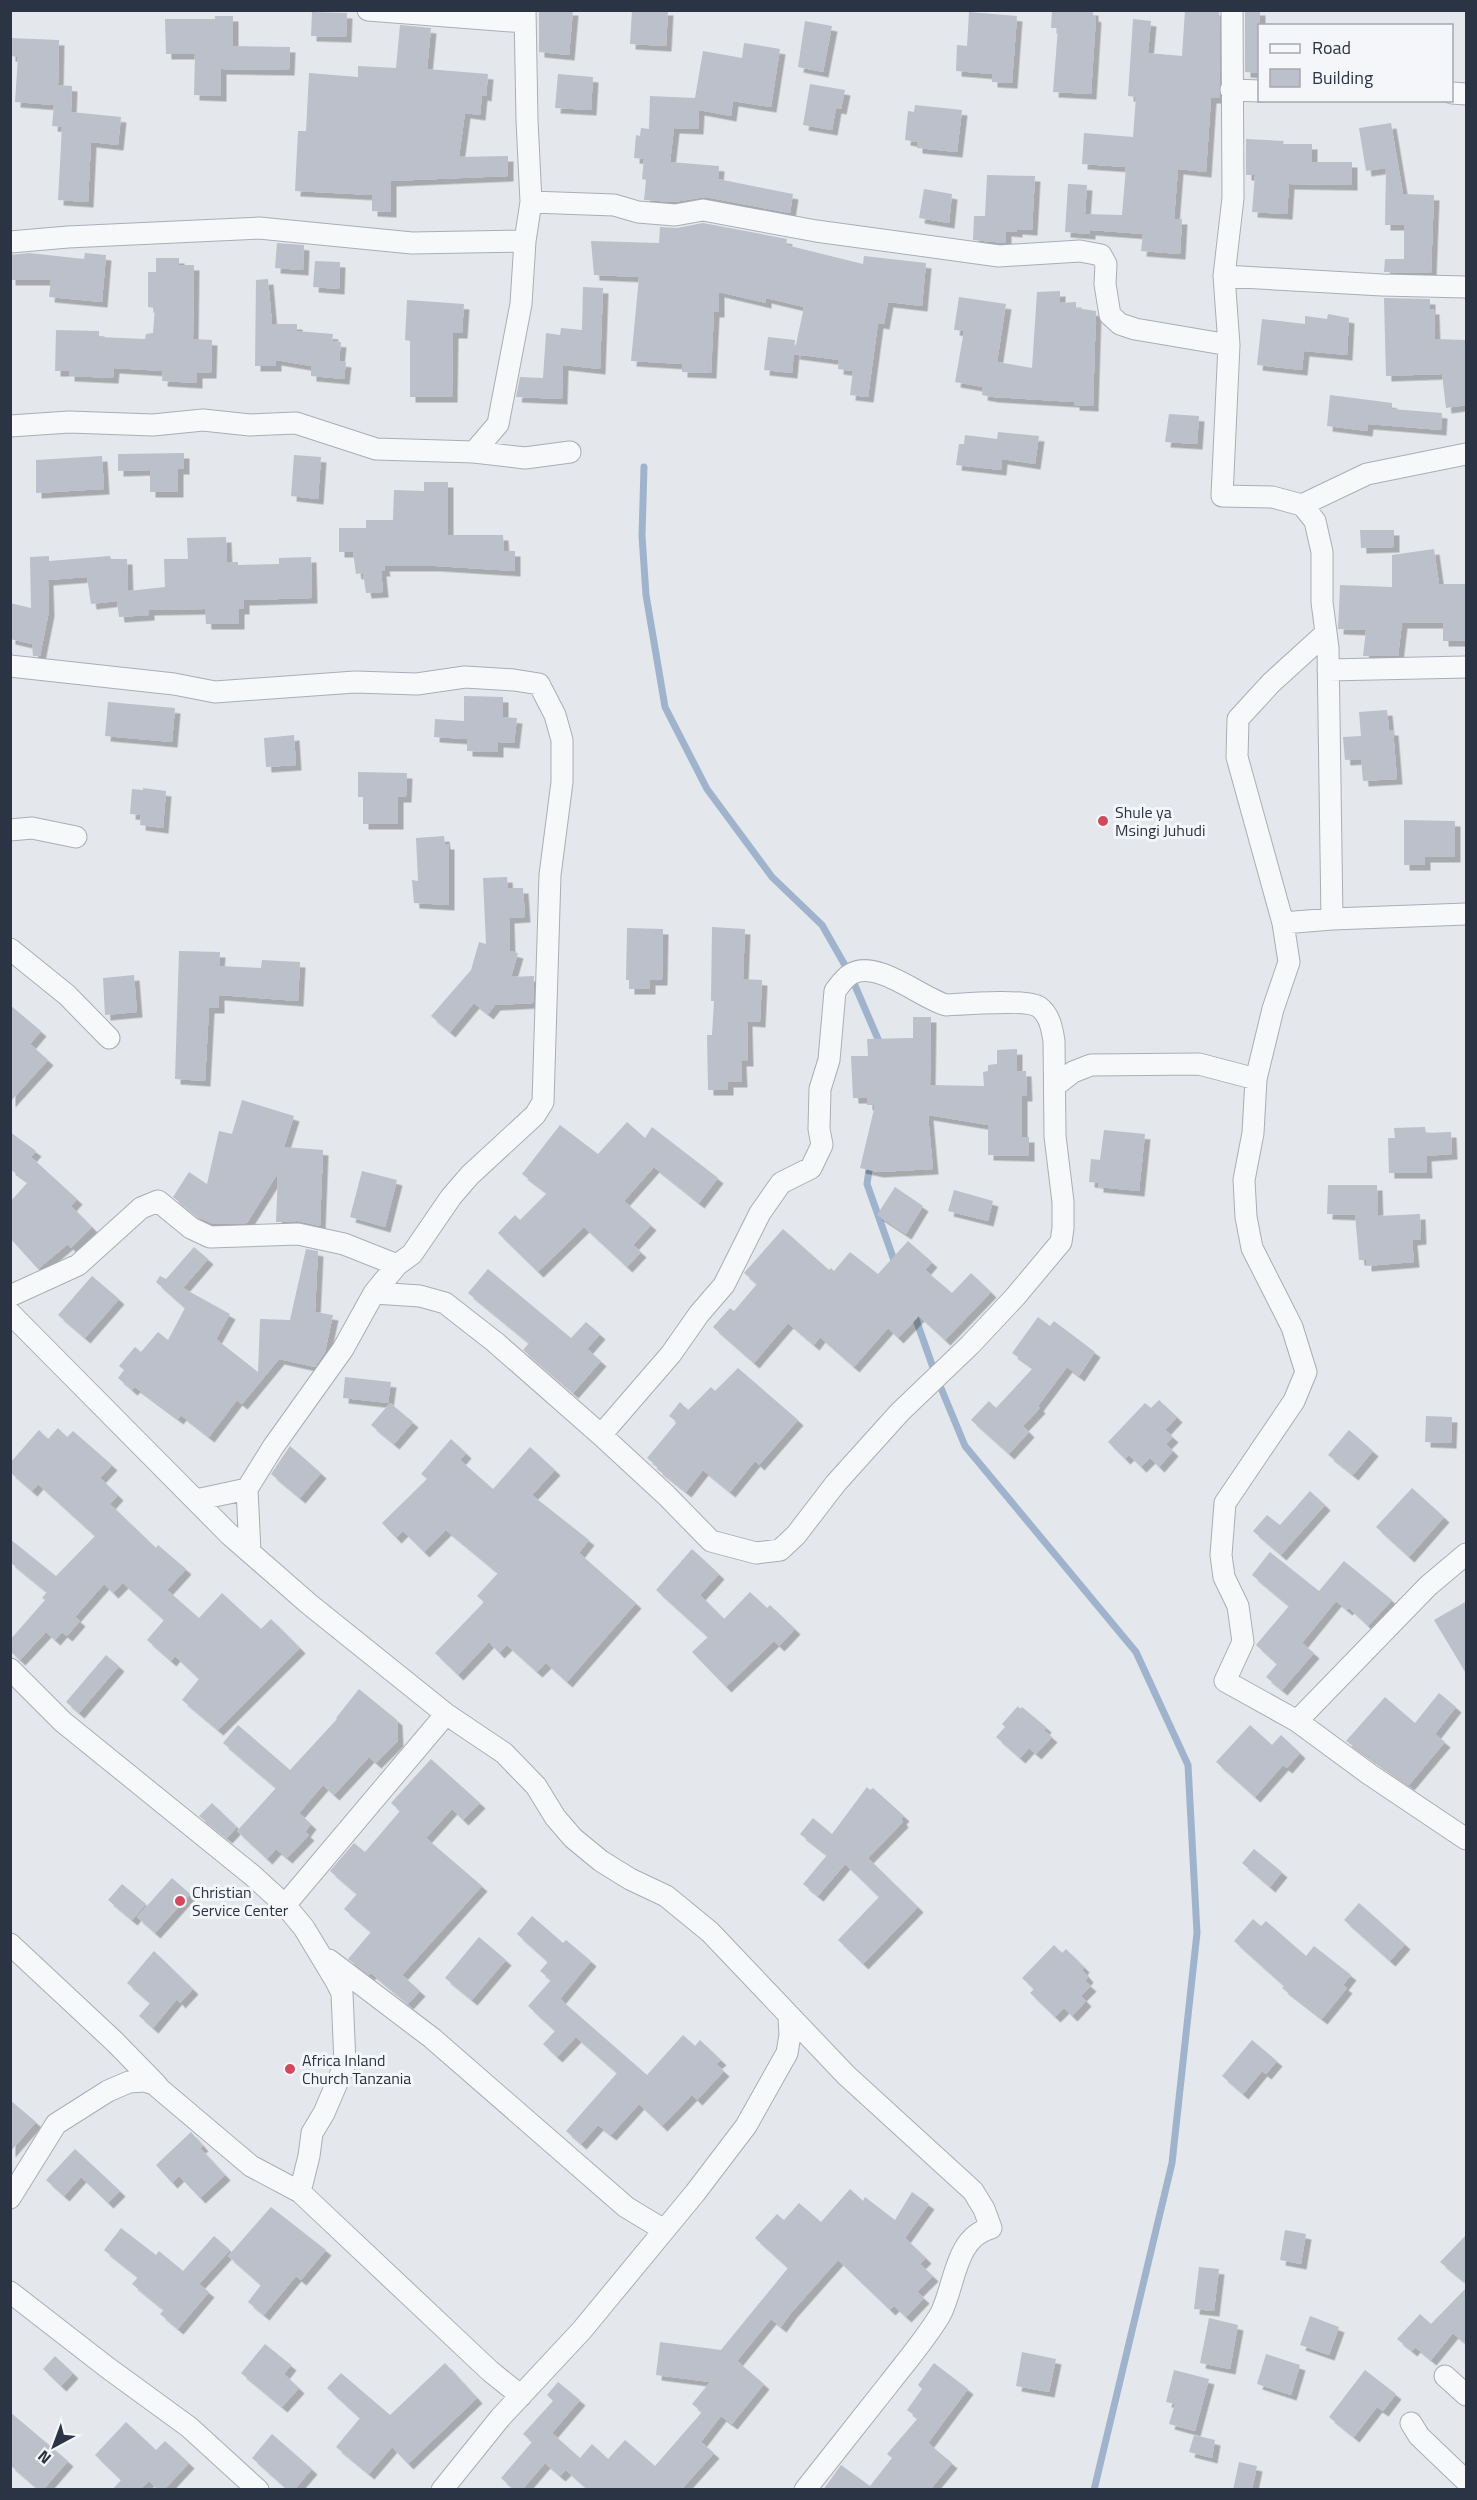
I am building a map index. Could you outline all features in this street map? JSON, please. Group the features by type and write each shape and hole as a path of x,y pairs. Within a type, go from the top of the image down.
{"street":[{"path":"368,10 525,16 531,202 525,241 521,304 498,424 474,452"},
{"path":"1232,10 1233,198 1224,276 1229,345 1222,496 1272,497 1302,505 1315,521 1322,552 1322,602 1328,670 1332,919"},
{"path":"1231,90 1258,91"},
{"path":"531,202 614,205 638,212 675,215 703,210 816,231 999,256 1080,251 1101,255 1106,264 1105,284 1110,315 1120,324 1135,329 1229,345"},
{"path":"10,242 259,228 412,243 525,241"},
{"path":"1224,276 1382,285 1467,287"},
{"path":"10,426 69,422 153,425 203,420 250,425 296,423 376,449 474,452 525,458 570,453"},
{"path":"1302,505 1366,474 1467,454"},
{"path":"1326,633 1270,683 1238,719 1237,757 1283,923 1289,962 1273,1009 1256,1078 1253,1133 1244,1180 1246,1217 1252,1248 1292,1327 1306,1372 1294,1401 1225,1503 1221,1555 1224,1577 1238,1606 1243,1642 1225,1682 1297,1721 1369,1774 1467,1839"},
{"path":"10,666 174,684 215,692 355,682 417,684 465,677 504,679 539,684 555,715 562,740 562,782 550,875 543,1102 535,1114 470,1175 451,1197 412,1254 397,1265 374,1293 343,1350 273,1447 247,1489 250,1552"},
{"path":"1328,670 1467,667"},
{"path":"10,830 32,828 76,837"},
{"path":"1283,923 1467,914"},
{"path":"10,949 67,995 109,1038"},
{"path":"374,1293 420,1296 445,1302 495,1342 601,1435 666,1495 711,1541 756,1553 780,1550 796,1535 836,1483 900,1412 970,1345 1015,1297 1061,1242 1064,1228 1055,1136 1054,1041 1052,1026 1044,1012 1037,1006 1024,1003 946,1005 926,998 890,977 859,971 850,974 835,991 829,1060 820,1089 819,1129 822,1145 811,1168 781,1183 760,1213 724,1285 699,1314 671,1354 601,1435"},
{"path":"1054,1041 1091,1065"},
{"path":"1055,1086 1073,1072 1091,1065 1199,1064 1256,1078"},
{"path":"10,1296 78,1265 141,1208 158,1201 191,1228 210,1237 298,1234 344,1244 397,1265"},
{"path":"10,1313 250,1552 309,1604 446,1714 504,1753 536,1786 555,1817 573,1838 601,1861 630,1879 666,1896 688,1913 730,1953 789,2018 846,2075 973,2191 984,2209 990,2228 982,2230 973,2237 961,2256 940,2314 901,2368 805,2490"},
{"path":"196,1500 247,1489"},
{"path":"1297,1721 1428,1586 1467,1554"},
{"path":"10,1669 63,1722 252,1875 285,1905 304,1928 342,1993 345,2064 324,2113 312,2133 300,2193"},
{"path":"285,1905 446,1714"},
{"path":"10,1944 195,2121 251,2166 300,2193 490,2371 521,2396"},
{"path":"315,1949 432,2038 626,2207 664,2230"},
{"path":"450,2487 500,2418 582,2330 746,2126 787,2053 790,2035 789,2018"},
{"path":"10,2198 56,2124 108,2091 129,2082 145,2081 162,2090"},
{"path":"10,2292 189,2427 258,2490"},
{"path":"1445,2376 1467,2395"},
{"path":"1411,2423 1419,2436 1467,2481"}],"building":[{"path":"539,10 573,10 569,55 539,52"},
{"path":"632,10 668,10 666,46 630,44"},
{"path":"1052,10 1093,10 1093,16 1096,17 1091,94 1053,92 1058,28 1051,28"},
{"path":"1185,10 1219,10 1220,98 1211,98 1206,172 1178,169 1174,219 1182,219 1180,254 1141,251 1143,234 1090,230 1090,234 1065,232 1068,184 1087,185 1085,214 1122,215 1126,167 1082,164 1084,133 1133,137 1136,97 1128,96 1133,19 1151,21 1148,53 1182,56"},
{"path":"1245,10 1260,10 1258,73 1245,72"},
{"path":"312,12 347,13 346,37 311,36"},
{"path":"969,12 1017,16 1012,83 992,82 992,74 956,71 957,45 967,46"},
{"path":"215,16 233,16 233,46 290,47 289,70 221,69 221,96 194,95 195,54 166,54 165,19 215,19"},
{"path":"805,21 832,26 823,72 798,67"},
{"path":"400,25 431,28 427,69 488,74 486,96 482,95 480,115 465,113 459,157 508,156 508,176 391,181 391,212 372,211 372,195 295,191 298,131 306,131 309,73 358,77 358,66 396,68"},
{"path":"10,38 59,40 58,85 72,86 71,112 121,117 118,145 91,142 88,202 58,200 62,127 52,126 54,105 15,102 18,57 10,56"},
{"path":"744,43 780,49 771,107 733,101 731,116 699,110 698,129 674,128 670,162 719,166 718,179 793,194 790,213 705,197 674,202 644,200 646,180 642,179 644,159 634,158 636,135 640,136 641,128 649,129 650,96 695,98 703,51 742,58"},
{"path":"558,74 593,77 591,110 555,108"},
{"path":"810,84 845,90 841,109 836,108 832,130 803,125"},
{"path":"915,105 962,110 957,152 917,148 917,142 905,140 908,111 914,112"},
{"path":"1391,123 1403,194 1434,195 1431,273 1384,272 1385,259 1404,259 1404,225 1385,225 1386,168 1366,171 1359,128"},
{"path":"1246,139 1284,141 1283,144 1312,144 1312,162 1352,162 1352,185 1289,184 1287,214 1252,212 1255,175 1246,175"},
{"path":"987,175 1035,176 1032,230 1006,231 1006,243 973,240 974,216 985,216"},
{"path":"924,189 952,194 949,223 919,218"},
{"path":"703,223 787,239 786,245 863,264 864,256 926,263 922,306 888,302 884,324 878,323 868,397 850,395 853,371 838,369 839,360 794,354 804,307 766,298 766,303 719,292 719,312 714,312 711,373 682,372 682,364 631,361 639,277 594,275 591,241 659,243 660,227 677,228"},
{"path":"277,243 304,245 303,270 275,268"},
{"path":"29,253 84,259 85,253 106,255 102,302 49,297 51,280 10,280 10,255"},
{"path":"156,258 179,258 179,265 194,265 193,339 212,340 211,373 197,373 197,383 162,381 163,371 114,368 113,378 69,376 69,371 55,371 56,330 99,331 99,337 145,339 146,334 153,333 155,308 148,307 148,272 156,272"},
{"path":"315,261 340,262 339,289 313,287"},
{"path":"268,279 272,324 297,324 297,331 333,334 332,341 341,342 339,361 346,362 344,379 311,376 311,366 276,360 276,366 255,366 256,280"},
{"path":"583,287 603,288 600,369 563,365 562,399 516,397 520,377 543,378 546,333 560,335 561,328 582,330"},
{"path":"1060,291 1060,303 1076,302 1076,308 1096,311 1093,406 1074,405 1074,402 993,397 982,395 983,387 955,382 964,331 954,330 959,297 1006,304 997,362 1032,368 1037,292"},
{"path":"1384,298 1430,299 1430,309 1434,309 1435,339 1467,340 1467,405 1446,408 1442,374 1386,376"},
{"path":"407,300 464,304 462,333 453,333 452,397 410,397 410,341 405,340"},
{"path":"1328,314 1349,318 1347,355 1304,351 1302,370 1257,365 1262,319 1305,324 1305,316 1327,319"},
{"path":"768,337 795,340 792,373 764,370"},
{"path":"1330,395 1392,403 1392,409 1442,413 1441,430 1368,424 1367,431 1327,426"},
{"path":"1169,414 1199,416 1197,444 1165,442"},
{"path":"998,432 1039,436 1035,464 1002,459 1001,470 956,465 959,444 964,444 965,435 997,439"},
{"path":"184,453 184,469 178,469 178,492 150,492 150,470 118,471 118,454"},
{"path":"294,455 321,457 318,499 291,496"},
{"path":"102,456 104,489 36,493 36,460"},
{"path":"424,482 448,482 448,535 503,535 504,551 515,551 515,571 436,566 384,566 385,571 381,571 383,592 366,593 363,573 356,574 353,552 339,552 339,528 366,528 366,520 393,520 394,490 424,491"},
{"path":"1360,530 1394,530 1394,547 1361,548"},
{"path":"226,537 227,562 238,562 238,565 279,564 279,558 311,557 312,598 244,600 244,609 239,609 239,624 206,624 205,609 149,610 149,615 119,617 117,601 91,604 87,577 48,580 49,611 40,656 33,656 32,644 10,639 10,603 31,608 30,557 49,556 49,561 110,556 111,559 127,559 128,591 165,587 164,559 188,559 187,538"},
{"path":"1434,549 1439,584 1467,584 1467,641 1443,641 1443,623 1402,623 1398,656 1363,656 1366,630 1338,629 1340,585 1392,587 1392,555"},
{"path":"464,696 503,697 503,717 517,718 514,743 498,742 498,752 467,751 467,739 434,737 435,719 464,721"},
{"path":"108,702 175,708 172,742 105,736"},
{"path":"1387,710 1389,730 1393,730 1397,779 1363,781 1361,759 1345,760 1343,737 1361,736 1359,712"},
{"path":"294,735 296,765 266,767 264,738"},
{"path":"358,772 407,773 406,797 398,797 398,824 363,824 363,797 358,797"},
{"path":"143,788 166,791 163,828 140,825 141,815 130,814 132,789 143,790"},
{"path":"1404,820 1455,821 1455,857 1425,857 1425,865 1404,865"},
{"path":"444,836 445,844 449,844 449,905 414,903 412,880 418,881 416,838"},
{"path":"507,877 508,888 523,888 525,917 509,918 510,951 518,953 511,977 534,976 533,1003 495,1005 488,1014 474,1003 450,1032 431,1016 471,970 479,942 486,944 483,878"},
{"path":"712,927 745,929 743,979 762,980 760,1022 747,1021 748,1061 741,1061 742,1082 728,1082 728,1090 708,1090 707,1035 712,1035 714,1001 711,1001"},
{"path":"627,928 663,929 662,980 650,980 650,989 629,989 629,980 626,980"},
{"path":"179,951 220,952 219,966 261,968 262,960 300,962 298,1001 219,995 219,1008 209,1008 205,1081 175,1079"},
{"path":"134,975 137,1012 105,1015 103,978"},
{"path":"10,1005 41,1031 30,1044 48,1060 10,1102"},
{"path":"913,1017 931,1017 930,1085 984,1086 983,1072 988,1071 988,1065 997,1064 997,1050 1017,1049 1017,1071 1026,1071 1027,1096 1022,1096 1022,1137 1029,1137 1029,1156 988,1155 988,1125 928,1115 933,1169 878,1172 860,1168 875,1105 867,1105 867,1098 853,1098 851,1056 868,1056 867,1039 913,1038"},
{"path":"242,1100 294,1116 284,1147 323,1150 320,1226 298,1221 276,1222 278,1173 247,1223 213,1224 198,1217 173,1197 189,1172 207,1184 219,1131 232,1134"},
{"path":"627,1122 645,1138 652,1127 718,1178 699,1203 654,1167 624,1201 651,1225 633,1245 641,1252 627,1267 584,1227 538,1272 498,1233 515,1215 520,1220 547,1193 522,1174 560,1125 598,1154"},
{"path":"1425,1127 1426,1133 1451,1132 1452,1154 1426,1156 1427,1173 1389,1173 1388,1138 1395,1138 1394,1128"},
{"path":"1104,1130 1145,1134 1139,1191 1098,1187 1098,1183 1089,1182 1091,1159 1100,1160"},
{"path":"10,1132 36,1151 31,1157 77,1199 71,1206 92,1227 71,1248 68,1244 38,1269 10,1238 10,1202 28,1182 10,1169"},
{"path":"362,1171 397,1180 385,1227 350,1217"},
{"path":"1328,1185 1377,1185 1378,1216 1420,1214 1421,1239 1412,1240 1414,1262 1366,1266 1366,1260 1359,1260 1355,1215 1327,1214"},
{"path":"895,1187 923,1206 906,1234 877,1215"},
{"path":"954,1190 993,1201 988,1221 948,1211"},
{"path":"783,1229 829,1270 831,1268 834,1271 850,1252 878,1274 908,1241 932,1262 925,1270 952,1293 971,1273 991,1292 945,1340 919,1316 898,1338 888,1328 854,1367 820,1337 814,1345 788,1323 754,1363 713,1327 730,1308 734,1311 757,1284 744,1273"},
{"path":"194,1247 208,1259 183,1288 230,1314 216,1339 258,1372 260,1319 290,1320 306,1249 318,1251 315,1312 333,1315 325,1352 315,1367 279,1359 242,1404 237,1400 209,1437 181,1415 178,1419 135,1387 132,1390 118,1378 124,1370 119,1366 135,1347 141,1352 158,1332 168,1340 185,1308 156,1282 160,1276 166,1279"},
{"path":"488,1269 571,1338 586,1322 600,1334 587,1349 601,1361 573,1393 523,1350 529,1343 468,1293"},
{"path":"92,1276 119,1299 85,1338 58,1315"},
{"path":"1038,1317 1050,1326 1054,1321 1095,1352 1079,1376 1067,1367 1038,1406 1040,1408 1023,1426 1029,1432 1009,1454 971,1420 989,1401 996,1408 1033,1368 1012,1353"},
{"path":"738,1368 798,1420 759,1465 755,1461 730,1492 703,1470 686,1492 647,1458 677,1422 669,1416 680,1402 688,1410 711,1387 715,1391"},
{"path":"345,1377 391,1382 388,1403 343,1398"},
{"path":"1159,1400 1177,1417 1165,1430 1173,1437 1166,1444 1173,1451 1159,1467 1150,1458 1141,1467 1129,1455 1125,1459 1108,1442 1145,1403 1151,1408"},
{"path":"390,1403 413,1422 394,1444 371,1425"},
{"path":"1426,1416 1452,1417 1451,1443 1425,1442"},
{"path":"58,1428 67,1437 73,1431 112,1465 100,1478 118,1495 110,1504 156,1548 158,1545 186,1569 167,1590 199,1618 222,1593 261,1629 271,1619 300,1648 218,1730 182,1700 199,1679 175,1656 171,1661 147,1640 164,1620 123,1583 113,1593 104,1584 75,1617 80,1621 67,1636 62,1632 55,1640 46,1632 20,1660 10,1651 10,1640 45,1600 42,1598 47,1592 10,1562 10,1539 56,1576 95,1536 38,1484 32,1491 10,1472 10,1463 39,1430 48,1439"},
{"path":"1349,1430 1373,1451 1353,1475 1328,1455"},
{"path":"451,1439 466,1453 460,1460 493,1489 530,1447 555,1470 532,1495 589,1540 579,1553 636,1603 567,1682 546,1663 537,1672 507,1645 499,1653 489,1642 458,1675 435,1653 484,1602 477,1596 498,1573 446,1530 424,1552 403,1531 396,1538 382,1523 427,1479 421,1474"},
{"path":"290,1446 321,1473 300,1498 271,1474"},
{"path":"1412,1488 1444,1517 1409,1557 1376,1527"},
{"path":"1310,1491 1325,1505 1281,1555 1253,1531 1267,1515 1280,1525"},
{"path":"692,1549 719,1574 700,1595 724,1619 750,1592 767,1608 770,1605 795,1629 779,1646 774,1641 726,1687 692,1652 708,1637 656,1590"},
{"path":"1270,1552 1319,1591 1344,1561 1392,1600 1368,1626 1349,1608 1347,1610 1336,1601 1302,1643 1314,1653 1282,1690 1266,1677 1277,1664 1256,1645 1289,1606 1252,1575"},
{"path":"1467,1601 1467,1675 1434,1620"},
{"path":"106,1655 119,1666 79,1713 66,1702"},
{"path":"359,1689 397,1720 398,1741 376,1763 369,1757 334,1795 323,1785 299,1813 311,1824 305,1832 309,1835 287,1858 276,1849 267,1859 237,1831 276,1788 223,1743 238,1725 290,1770 337,1719"},
{"path":"1439,1693 1456,1707 1435,1734 1445,1742 1409,1785 1346,1741 1385,1697 1415,1723"},
{"path":"1018,1706 1046,1727 1044,1730 1052,1737 1036,1754 1029,1748 1020,1758 996,1737 1005,1727 1002,1724"},
{"path":"1250,1725 1272,1745 1281,1735 1300,1753 1287,1768 1283,1765 1255,1797 1216,1762"},
{"path":"431,1759 480,1803 463,1820 452,1809 426,1838 482,1886 402,1975 420,1991 408,2004 371,1973 369,1975 348,1959 371,1932 344,1909 357,1894 330,1871 354,1843 365,1852 400,1811 391,1803"},
{"path":"867,1787 870,1790 873,1788 904,1816 901,1819 903,1822 868,1858 918,1907 863,1964 838,1940 879,1897 845,1864 818,1896 803,1884 827,1855 800,1834 813,1818 832,1834"},
{"path":"212,1803 237,1827 227,1838 199,1816"},
{"path":"1254,1849 1282,1872 1270,1887 1242,1863"},
{"path":"172,1878 190,1894 155,1933 137,1917"},
{"path":"122,1884 146,1904 132,1920 108,1900"},
{"path":"1359,1903 1405,1944 1390,1961 1344,1920"},
{"path":"532,1916 563,1943 566,1940 591,1961 560,1999 647,2075 683,2035 695,2046 700,2040 721,2060 716,2064 724,2071 697,2100 692,2095 662,2126 639,2104 611,2135 598,2125 581,2144 566,2131 617,2073 576,2037 557,2057 543,2044 555,2031 528,2006 551,1980 540,1971 548,1962 517,1934"},
{"path":"1253,1919 1261,1926 1266,1921 1306,1956 1314,1946 1351,1975 1343,1985 1347,1988 1322,2019 1282,1988 1284,1986 1234,1941"},
{"path":"479,1937 506,1960 472,2000 445,1978"},
{"path":"1054,1945 1062,1953 1066,1949 1084,1967 1082,1970 1088,1977 1085,1981 1091,1986 1081,1996 1086,2001 1072,2016 1064,2008 1055,2017 1030,1993 1034,1989 1022,1978"},
{"path":"154,1951 193,1989 180,2003 177,1999 153,2028 139,2016 150,2003 127,1983"},
{"path":"1252,2040 1277,2061 1266,2074 1262,2071 1243,2094 1222,2076"},
{"path":"10,2100 36,2122 10,2152"},
{"path":"191,2132 203,2146 200,2148 225,2175 200,2198 179,2176 172,2183 156,2165"},
{"path":"75,2149 120,2191 108,2203 81,2177 64,2196 46,2180"},
{"path":"850,2189 863,2201 865,2197 895,2220 912,2192 929,2204 905,2238 926,2258 920,2264 933,2276 917,2292 924,2298 906,2317 894,2306 890,2310 838,2260 781,2327 771,2319 737,2361 764,2384 732,2424 721,2416 701,2442 714,2453 681,2490 588,2490 566,2470 560,2476 545,2463 522,2490 514,2490 501,2478 532,2442 523,2434 553,2401 547,2395 558,2382 580,2400 552,2433 580,2458 592,2444 608,2459 625,2440 655,2466 702,2412 692,2404 710,2382 656,2375 660,2342 721,2350 788,2268 755,2238 777,2214 784,2220 799,2203 821,2222"},
{"path":"271,2207 326,2250 301,2280 296,2276 264,2315 248,2302 261,2285 228,2256"},
{"path":"121,2228 156,2255 159,2251 183,2271 214,2236 230,2250 199,2284 209,2292 178,2329 160,2314 164,2310 132,2284 138,2277 104,2250"},
{"path":"1285,2230 1306,2234 1301,2264 1280,2260"},
{"path":"1467,2234 1467,2284 1440,2262"},
{"path":"1199,2267 1219,2269 1214,2311 1194,2309"},
{"path":"1467,2287 1467,2345 1453,2333 1431,2360 1415,2347 1412,2351 1397,2339 1420,2314 1431,2324"},
{"path":"1310,2316 1339,2327 1329,2355 1300,2345"},
{"path":"1209,2318 1238,2325 1230,2369 1200,2363"},
{"path":"265,2344 291,2365 284,2374 299,2388 282,2407 241,2373"},
{"path":"1022,2352 1056,2359 1049,2392 1016,2386"},
{"path":"1266,2354 1300,2365 1291,2395 1257,2384"},
{"path":"55,2356 73,2373 61,2386 43,2369"},
{"path":"445,2363 477,2398 408,2464 392,2447 369,2474 336,2447 360,2418 327,2388 341,2373 390,2415"},
{"path":"934,2363 968,2389 928,2443 952,2463 930,2490 823,2490 841,2465 870,2486 892,2458 887,2454 918,2418 907,2410 922,2389 918,2385"},
{"path":"1174,2370 1209,2379 1195,2431 1169,2424 1175,2404 1166,2402"},
{"path":"1365,2370 1396,2394 1383,2411 1377,2407 1354,2437 1329,2417"},
{"path":"10,2412 68,2461 43,2490 39,2490 10,2465"},
{"path":"126,2422 156,2450 165,2441 189,2463 164,2490 158,2490 149,2481 140,2490 112,2490 121,2480 95,2455"},
{"path":"272,2434 312,2469 294,2490 288,2490 252,2458"},
{"path":"1194,2435 1215,2440 1212,2458 1189,2452"},
{"path":"1239,2462 1257,2466 1252,2490 1233,2490"}],"waterway":[{"path":"644,467 642,536 646,595 665,707 707,789 772,877 822,925 850,974 881,1046"},
{"path":"870,1163 867,1184 895,1263"},
{"path":"913,1311 936,1376 965,1446 1136,1652 1188,1765 1197,1933 1172,2163 1094,2490"}],"place":[{"name":"Shule ya Msingi Juhudi","path":"1103,821"},
{"name":"Christian Service Center","path":"180,1901"},
{"name":"Africa Inland Church Tanzania","path":"290,2069"}]}
